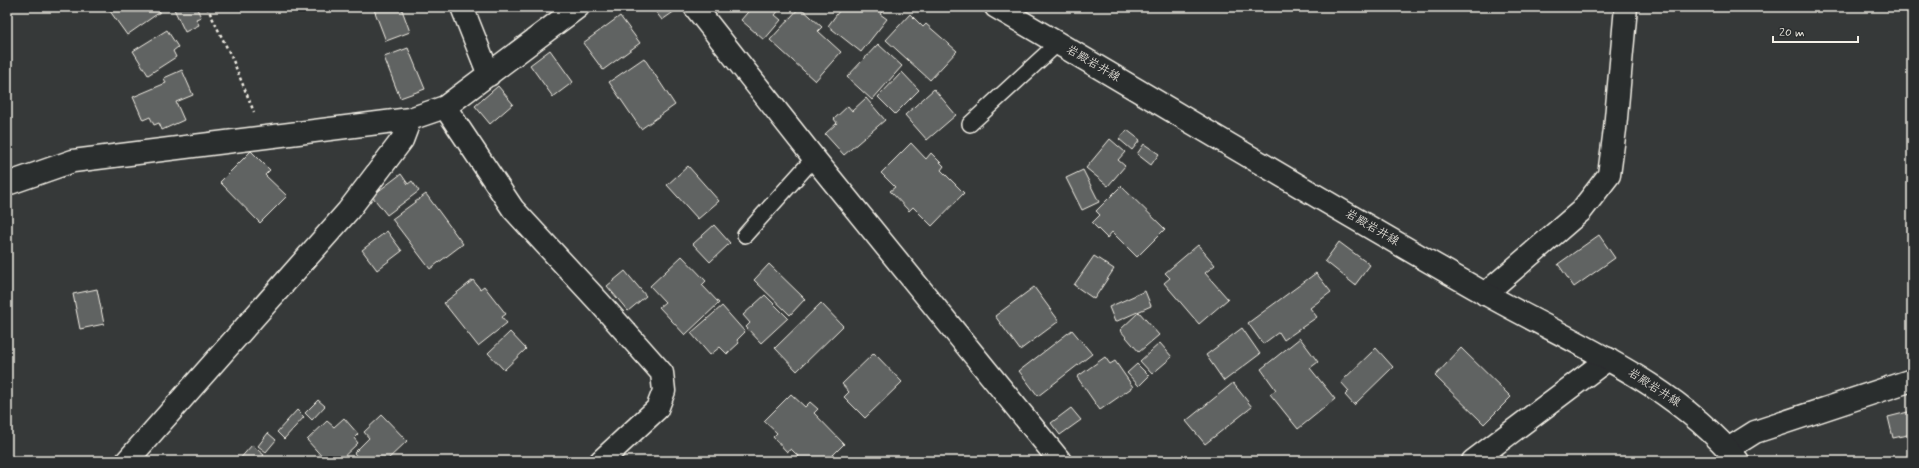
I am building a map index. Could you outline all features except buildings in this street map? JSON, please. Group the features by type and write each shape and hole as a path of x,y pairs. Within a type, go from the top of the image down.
{"street":[{"path":"462,7 489,75"},
{"path":"7,184 73,161 410,119 445,107 578,7"},
{"path":"695,7 814,158 1060,461"},
{"name":"岩殿岩井線","path":"996,7 1485,294 1608,359 1685,408 1733,455"},
{"path":"1485,294 1581,210 1610,174 1626,7"},
{"path":"445,107 512,210 599,302 662,373 664,391 657,409 602,461"},
{"path":"138,457 348,211 402,140 410,119"},
{"path":"1472,461 1608,359"},
{"path":"1733,455 1755,432 1912,380"}],"lane":[{"path":"970,124 1058,43"},
{"path":"745,235 814,158"}],"path":[{"path":"207,7 232,58 264,136"}]}
